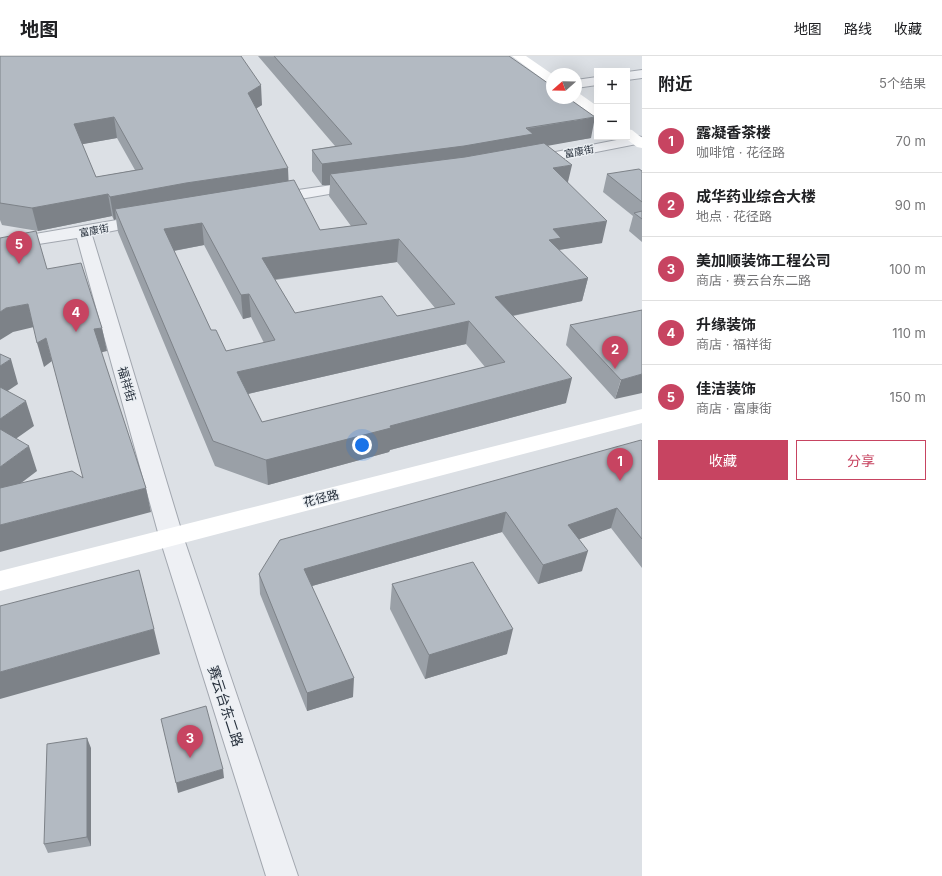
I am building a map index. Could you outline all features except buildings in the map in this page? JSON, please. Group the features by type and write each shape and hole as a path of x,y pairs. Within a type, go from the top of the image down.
{"street":[{"path":"518,56 546,76"},
{"path":"630,76 642,74"},
{"path":"582,83 594,81"},
{"path":"582,101 594,110"},
{"name":"富康街","path":"515,164 635,139"},
{"path":"258,201 372,184"},
{"name":"富康街","path":"0,245 158,218"},
{"name":"福祥街","path":"83,232 171,536"},
{"name":"花径路","path":"0,581 642,416"},
{"name":"赛云台东二路","path":"171,536 282,876"}],"place":[{"name":"佳洁装饰","path":"19,264"},
{"name":"升缘装饰","path":"76,332"},
{"name":"成华药业综合大楼","path":"615,369"},
{"name":"露凝香茶楼","path":"620,481"},
{"name":"美加顺装饰工程公司","path":"190,758"}]}
